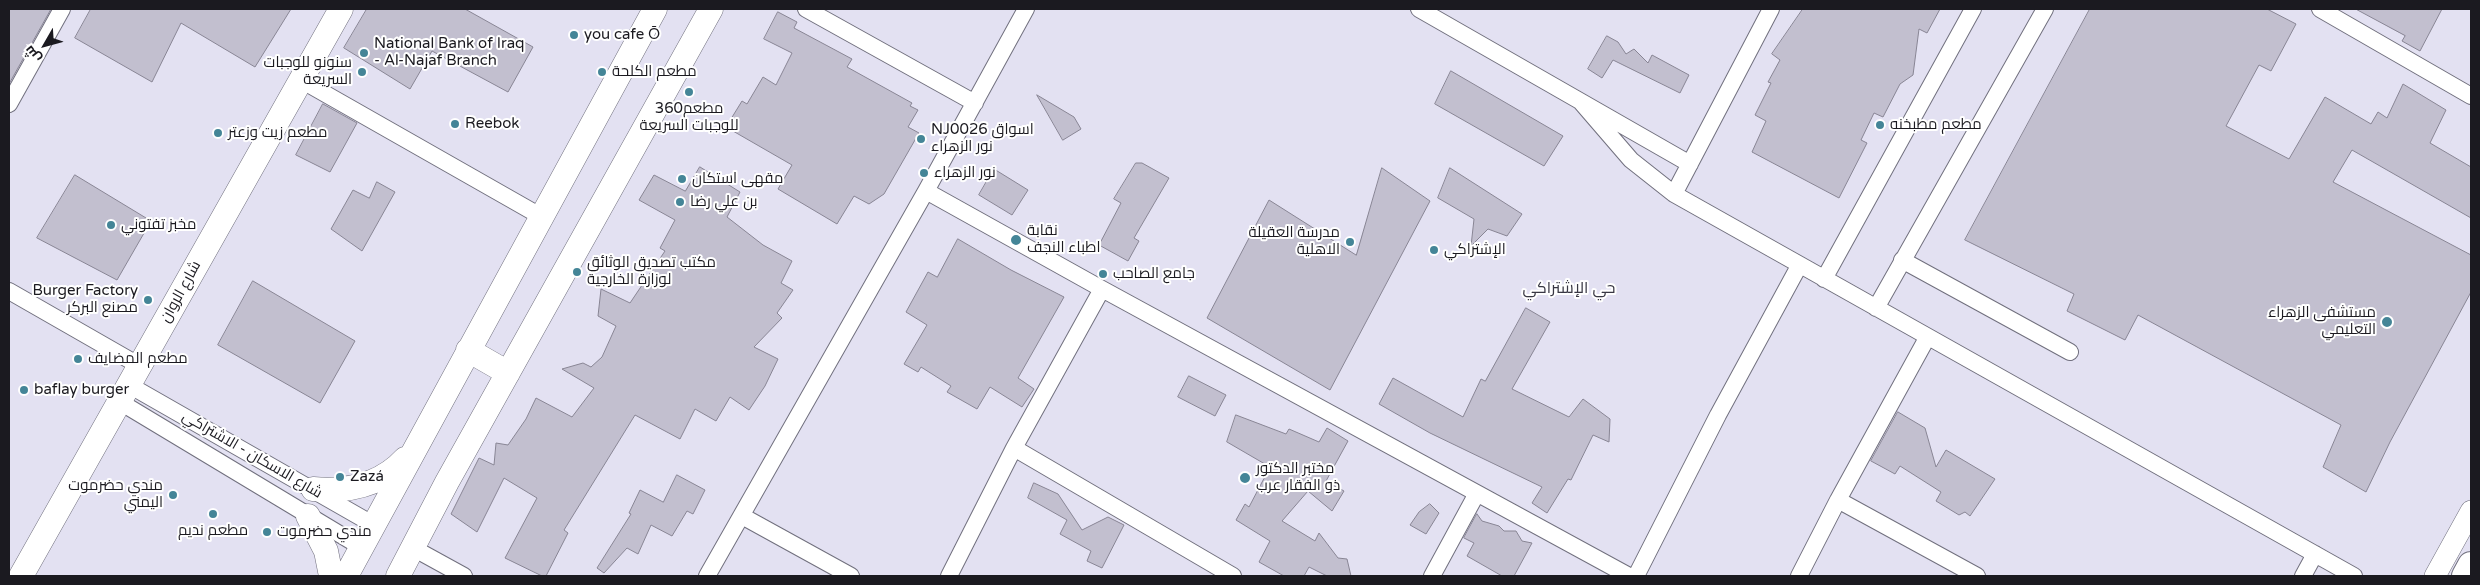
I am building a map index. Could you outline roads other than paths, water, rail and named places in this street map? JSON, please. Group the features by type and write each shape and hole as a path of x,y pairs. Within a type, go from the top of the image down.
{"main road":[{"name":"شارع الروان","path":"21,576 341,9"},
{"path":"346,576 656,9"},
{"path":"404,574 413,548 508,373 711,9"},
{"path":"468,350 508,373"},
{"path":"312,489 331,491 368,484 401,464 413,451"},
{"path":"308,516 326,551 331,576"},
{"path":"2465,576 2471,565"}],"street":[{"path":"9,104 62,9"},
{"path":"806,9 975,103"},
{"path":"707,576 926,191 1026,9"},
{"path":"1419,9 1690,164"},
{"path":"1674,194 1770,9"},
{"path":"1824,279 1973,9"},
{"path":"1876,308 2045,9"},
{"path":"2320,9 2471,96"},
{"path":"301,80 542,217"},
{"path":"1581,102 1631,160 1674,194 1927,338 2354,576"},
{"path":"926,191 1476,495 1628,576"},
{"path":"1902,260 2070,352"},
{"path":"1636,576 1718,415 1799,266"},
{"path":"950,576 1014,448 1102,289"},
{"path":"9,291 130,384"},
{"path":"1799,576 1838,500 1927,338"},
{"name":"شارع الاسكان - الاشتراكي","path":"130,384 374,525"},
{"name":"شارع الاسكان - الاشتراكي","path":"130,384 308,516 361,548"},
{"path":"1014,448 1233,576"},
{"path":"1432,576 1476,495"},
{"path":"1838,500 1977,576"},
{"path":"2435,576 2471,511"},
{"path":"742,516 851,576"},
{"path":"413,548 464,576"},
{"path":"2303,576 2315,554"}],"place":[{"name":"you cafe Ō","path":"574,35"},
{"name":"National Bank of Iraq - Al-Najaf Branch","path":"364,53"},
{"name":"سنونو للوجبات السريعة","path":"362,72"},
{"name":"مطعم الكلحة","path":"602,72"},
{"name":"مطعم360 للوجبات السريعة","path":"689,92"},
{"name":"Reebok","path":"455,124"},
{"name":"مطعم مطبخنه","path":"1880,125"},
{"name":"مطعم زيت وزعتر","path":"218,133"},
{"name":"NJ0026 اسواق نور الزهراء","path":"921,139"},
{"name":"نور الزهراء","path":"924,173"},
{"name":"مقهى استكان","path":"682,179"},
{"name":"بن علي رضا","path":"680,202"},
{"name":"مخبز تفتوني","path":"111,225"},
{"name":"نقابة اطباء النجف","path":"1016,240"},
{"name":"مدرسة العقيلة الاهلية","path":"1350,242"},
{"name":"الإشتراكي","path":"1434,250"},
{"name":"مكتب تصديق الوثائق لوزارة الخارجية","path":"577,272"},
{"name":"جامع الصاحب","path":"1103,274"},
{"name":"Burger Factory مصنع البركر","path":"148,300"},
{"name":"مستشفى الزهراء التعليمي","path":"2387,322"},
{"name":"مطعم المضايف","path":"78,359"},
{"name":"baflay burger","path":"24,390"},
{"name":"Zazá","path":"340,477"},
{"name":"مختبر الدكتور ذو الفقار عرب","path":"1245,478"},
{"name":"مندي حضرموت اليمني","path":"173,495"},
{"name":"مطعم نديم","path":"213,514"},
{"name":"مندي حضرموت","path":"267,532"}],"district":[{"name":"حي الإشتراكي","path":"1569,289"}]}
